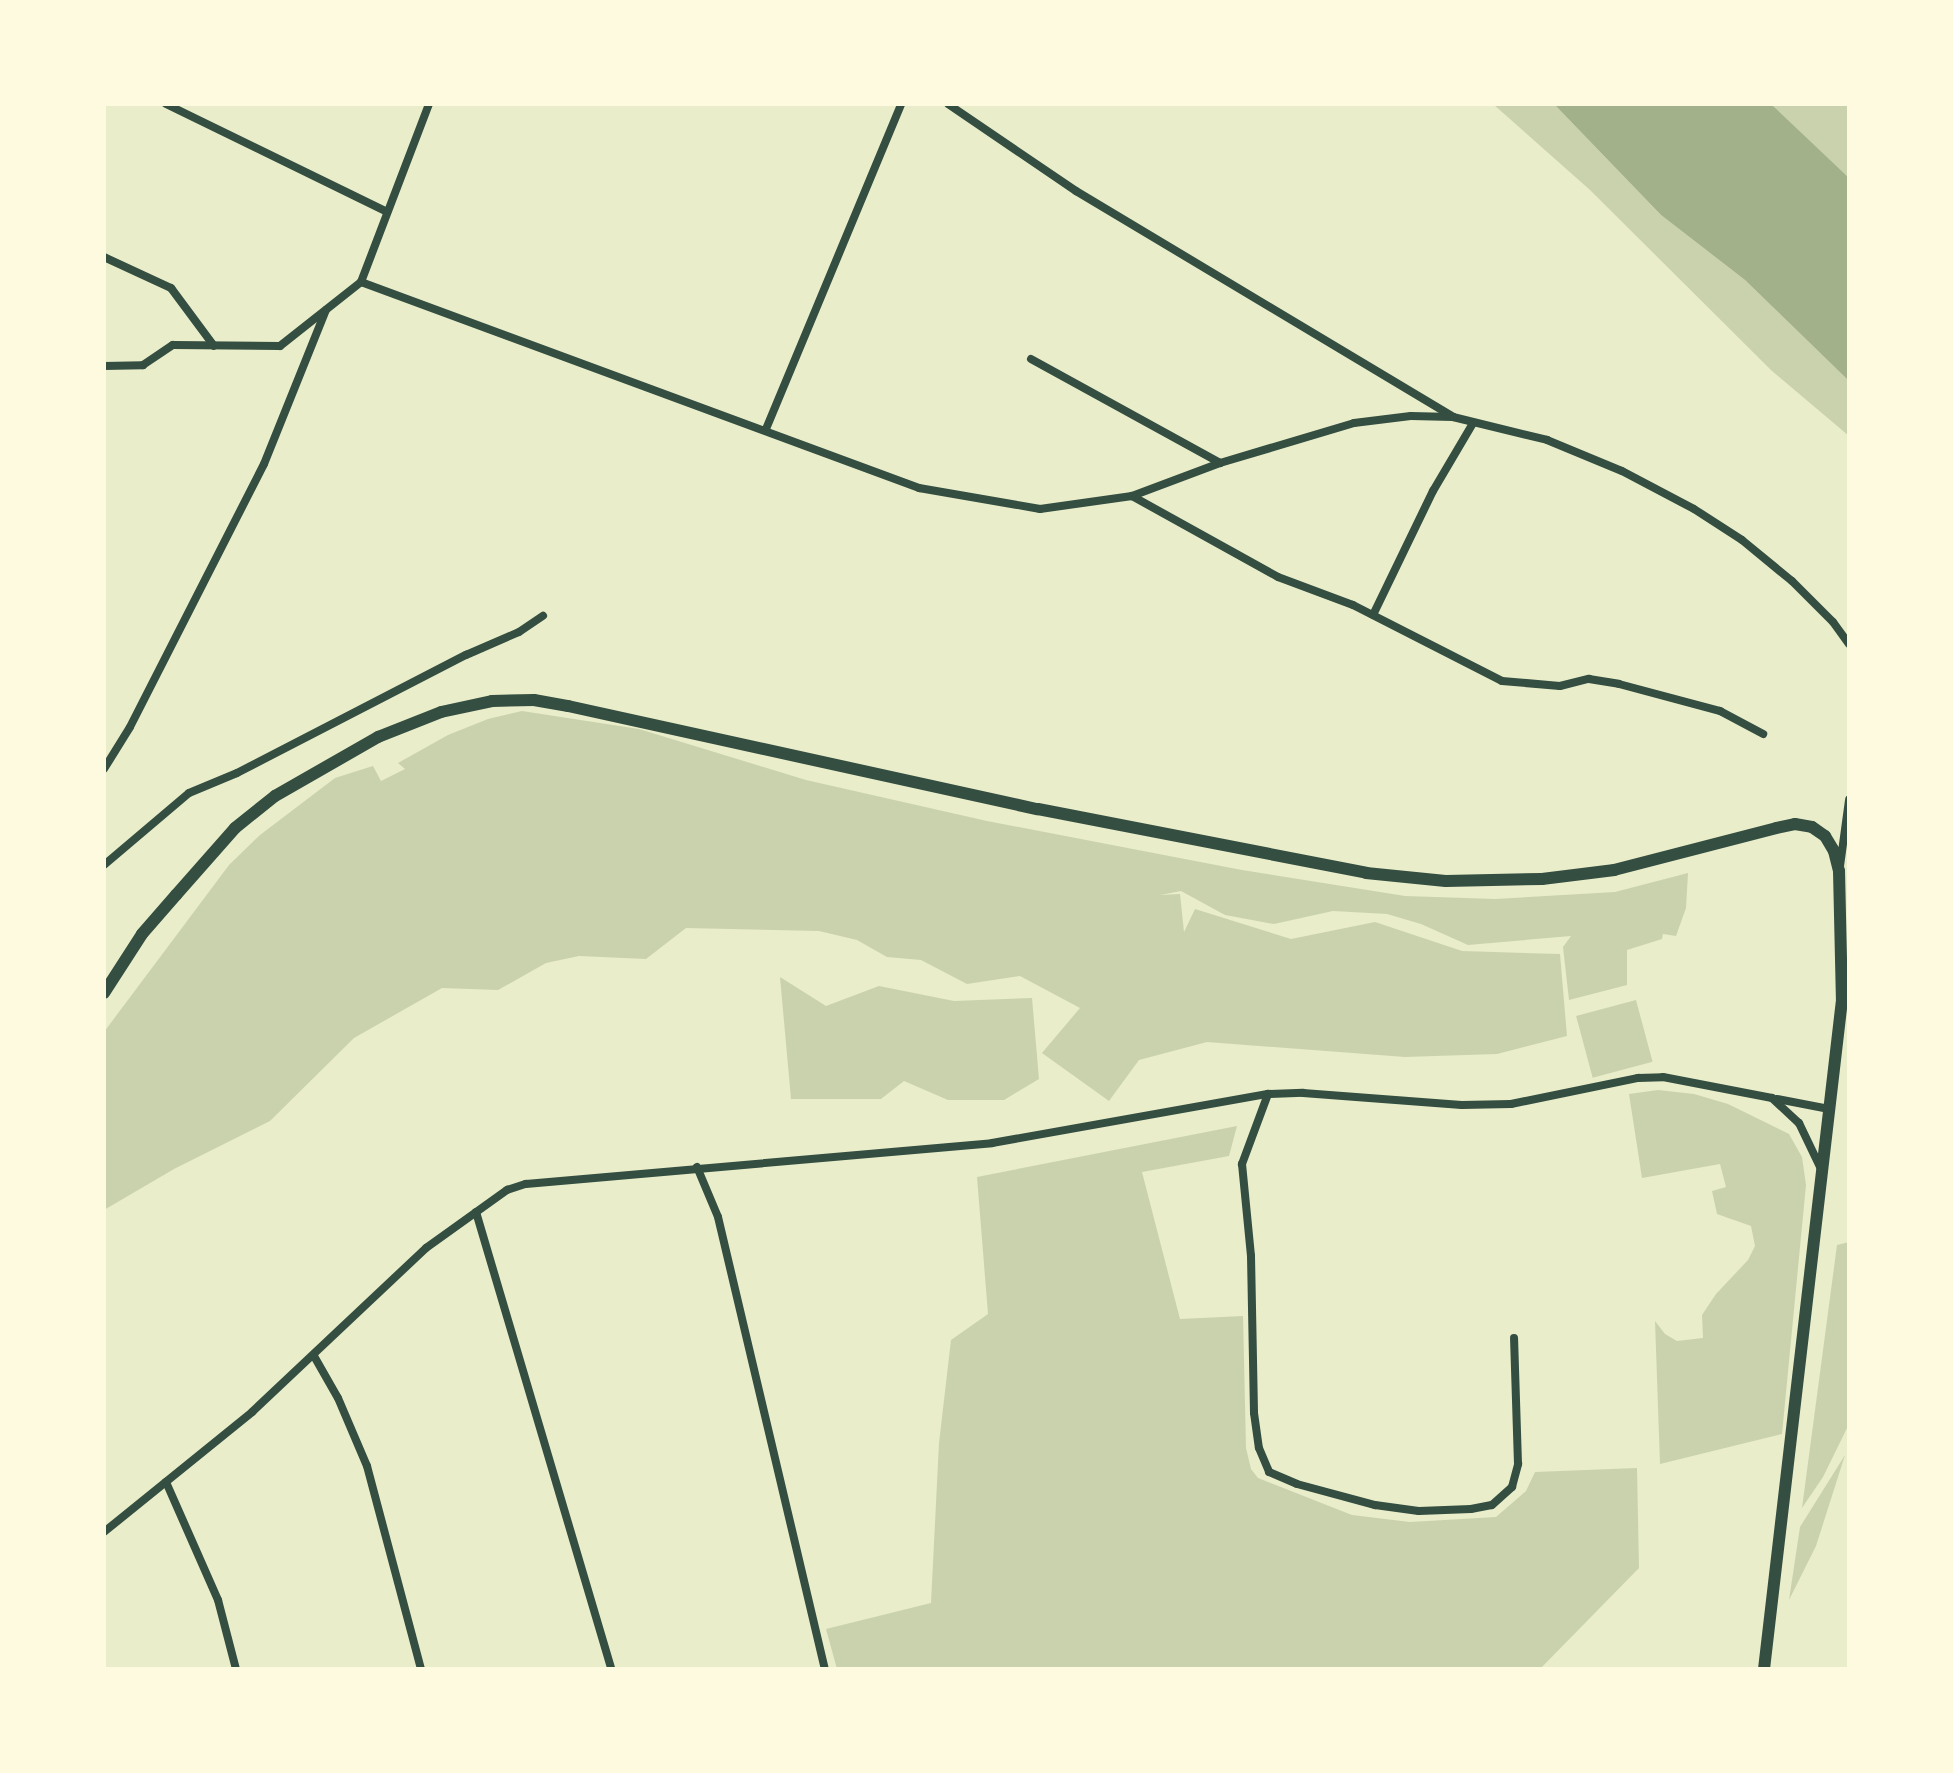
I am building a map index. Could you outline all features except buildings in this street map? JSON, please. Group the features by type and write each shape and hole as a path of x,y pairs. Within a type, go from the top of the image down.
{"main road":[{"path":"104,993 142,934 235,828 275,796 345,753 414,722 468,705 506,699 568,706 1023,806 1366,873 1446,881 1542,879 1614,870 1795,824 1812,827 1825,836 1839,871 1842,1000 1764,1669"}],"street":[{"path":"166,104 387,212"},
{"path":"104,366 143,365 173,345 280,346 361,282 429,104"},
{"path":"766,429 901,104"},
{"path":"948,104 1076,191 1453,417 1547,440 1622,471 1694,509 1742,540 1792,581 1833,622 1849,644"},
{"path":"104,257 171,288 214,346"},
{"path":"361,282 919,488 1040,509 1132,496 1220,463 1354,423 1411,416 1453,417"},
{"path":"104,769 130,727 264,464 326,310"},
{"path":"1031,359 1220,463"},
{"path":"1373,615 1433,491 1473,423"},
{"path":"1132,496 1278,577 1373,615 1502,681 1560,686 1589,679 1619,684 1720,711 1763,734"},
{"path":"104,865 189,793 237,773 466,655 519,632 543,616"},
{"path":"1839,871 1849,800"},
{"path":"104,1532 252,1412 426,1248 507,1190 526,1184 992,1143 1268,1094 1303,1093 1462,1105 1511,1104 1638,1078 1663,1077 1829,1109"},
{"path":"1268,1094 1242,1164 1251,1256 1254,1413 1259,1448 1269,1472 1297,1484 1375,1505 1419,1511 1492,1505 1512,1487 1518,1464 1514,1338"},
{"path":"1772,1098 1799,1123 1822,1172"},
{"path":"697,1167 721,1231 825,1669"},
{"path":"476,1212 611,1669"},
{"path":"314,1356 338,1398 367,1466 421,1669"},
{"path":"166,1482 218,1600 236,1669"}],"shaded area":[{"path":"1493,104 1554,104 1661,215 1745,280 1849,381 1849,436 1772,371 1590,190"},
{"path":"1554,104 1771,104 1849,178 1849,381 1745,280 1661,215"},
{"path":"1771,104 1849,104 1849,178 1806,140"},
{"path":"522,711 639,729 806,780 987,821 1242,870 1405,896 1495,899 1615,892 1688,873 1686,908 1676,936 1663,934 1662,939 1627,950 1627,985 1569,1000 1563,947 1571,936 1468,945 1421,924 1387,914 1333,911 1274,924 1225,915 1181,891 1160,895 1180,894 1184,932 1195,909 1291,939 1375,922 1462,951 1560,954 1567,1036 1497,1054 1405,1057 1207,1042 1139,1060 1109,1101 1042,1053 1080,1008 1020,976 967,984 921,960 887,957 857,940 819,931 686,928 646,959 579,956 546,963 498,990 442,988 354,1038 270,1121 174,1169 104,1210 104,1032 229,865 260,835 335,778 373,766 381,781 405,769 398,763 448,735 488,719"},
{"path":"780,977 826,1006 879,986 954,1001 1032,998 1039,1079 1004,1100 948,1100 904,1081 881,1099 791,1099"},
{"path":"1636,1000 1653,1062 1593,1078 1576,1016"},
{"path":"1658,1090 1694,1094 1728,1104 1789,1134 1802,1157 1806,1185 1782,1434 1660,1464 1655,1321 1665,1334 1677,1341 1703,1338 1702,1315 1716,1294 1748,1260 1755,1246 1751,1226 1717,1214 1712,1191 1726,1187 1720,1164 1642,1178 1629,1094"},
{"path":"1237,1126 1229,1156 1142,1172 1180,1319 1243,1316 1246,1448 1251,1469 1258,1478 1352,1515 1410,1522 1496,1517 1526,1491 1535,1472 1637,1468 1639,1568 1540,1669 837,1669 826,1629 931,1603 939,1443 951,1340 988,1314 977,1177"},
{"path":"1849,1242 1849,1424 1823,1477 1802,1508 1837,1245"},
{"path":"1845,1455 1816,1546 1789,1600 1800,1527"}]}
